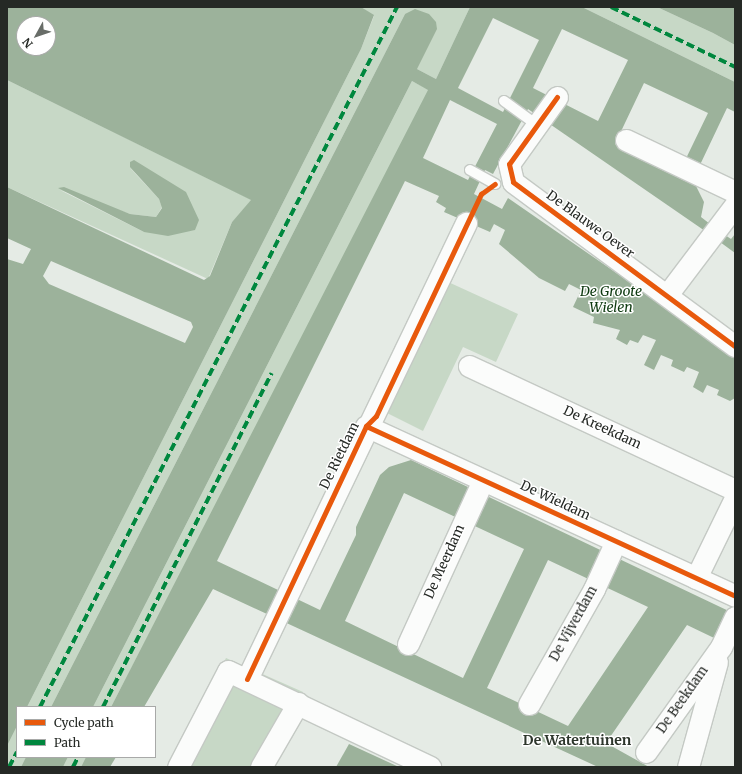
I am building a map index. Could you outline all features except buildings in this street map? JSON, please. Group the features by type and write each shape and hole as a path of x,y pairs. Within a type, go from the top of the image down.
{"street":[{"path":"497,180 509,164 534,120 557,97"},
{"path":"626,140 735,192"},
{"name":"De Blauwe Oever","path":"497,180 518,187 735,346"},
{"path":"667,295 735,205"},
{"name":"De Rietdam","path":"247,679 366,426 376,416 466,223"},
{"name":"De Kreekdam","path":"468,366 735,490"},
{"name":"De Wieldam","path":"366,426 481,484 614,546 696,578 735,596"},
{"name":"De Meerdam","path":"408,644 481,484"},
{"path":"696,578 735,498"},
{"name":"De Vijverdam","path":"529,704 594,589 614,546"},
{"name":"De Beekdam","path":"688,767 721,647 735,617"},
{"name":"De Beekdam","path":"646,752 721,647"},
{"path":"178,767 228,671 298,703 426,766"},
{"path":"261,767 298,703"}],"lane":[{"path":"504,101 534,120"},
{"path":"470,170 497,180"}],"shaded area":[{"path":"361,7 470,7 436,79 417,69 405,14 52,706 28,706 361,49 374,16"},
{"path":"582,7 657,7 713,33 735,45 735,82"},
{"path":"7,80 252,200 232,222 208,279 7,187","holes":["130,168 195,230 144,232 60,190 130,214 156,217 162,207 159,199"]},
{"path":"412,81 429,90 285,373 112,706 94,706"},
{"path":"446,281 518,314 496,362 463,347 423,431 385,412"},
{"path":"226,658 303,692 258,767 170,767"},
{"path":"16,728 16,758 26,758 21,767 7,767 7,746"},
{"path":"68,758 86,758 81,767 63,767"}],"water":[{"path":"7,7 361,7 374,15 361,49 28,706 16,706 16,728 7,746 7,259 23,264 31,249 7,238 7,187 204,280 210,276 232,222 251,200 7,80","holes":["51,261 191,322 193,327 185,343 49,284 43,276"]},
{"name":"De Groote Wielen","path":"470,7 582,7 735,82 735,112 727,108 699,167 695,184 704,202 701,217 710,224 705,231 528,109 493,174 485,170 474,194 502,209 508,198 735,355 735,398 730,401 717,395 719,390 707,385 703,393 693,387 699,372 687,367 684,372 671,366 673,360 661,355 654,370 644,365 656,340 643,335 638,343 630,340 627,345 616,339 620,330 593,323 594,317 573,307 581,290 569,284 565,291 539,278 499,244 505,230 494,224 490,232 444,212 446,208 436,202 439,196 405,181 217,561 320,610 356,535 356,527 380,475 389,467 411,460 735,614 735,648 687,625 606,743 649,767 598,767 213,589 145,706 112,706 428,90 412,81 94,706 52,706 405,14 415,9 429,14 436,22 437,29 417,69 436,79","holes":["493,18 539,40 503,112 458,88","562,29 628,60 598,121 533,88","644,83 708,113 678,175 615,144","450,100 497,124 468,180 423,158","404,493 524,549 463,678 345,621","548,560 648,607 568,726 487,688"]},
{"path":"657,7 735,7 735,45 713,33"},
{"path":"134,160 186,192 199,220 195,230 168,236 144,232 58,188 64,187 130,214 156,217 162,208 159,199 130,167 130,162"},
{"path":"735,234 735,253 720,242 725,235 731,239"},
{"path":"349,744 399,767 336,767"},
{"path":"26,758 68,758 63,767 21,767"},
{"path":"86,758 115,758 110,767 81,767"}],"marked path":[{"path":"41,706 397,7"},
{"path":"611,7 735,67"},
{"path":"104,706 272,373"},
{"path":"9,767 16,754"},
{"path":"73,767 78,758"}],"cycle path":[{"path":"557,97 509,164 513,182 735,346"},
{"path":"247,679 366,426 376,416 481,194 495,184"},
{"path":"366,426 735,596"}],"district":[{"name":"De Watertuinen","path":"577,740"}]}
